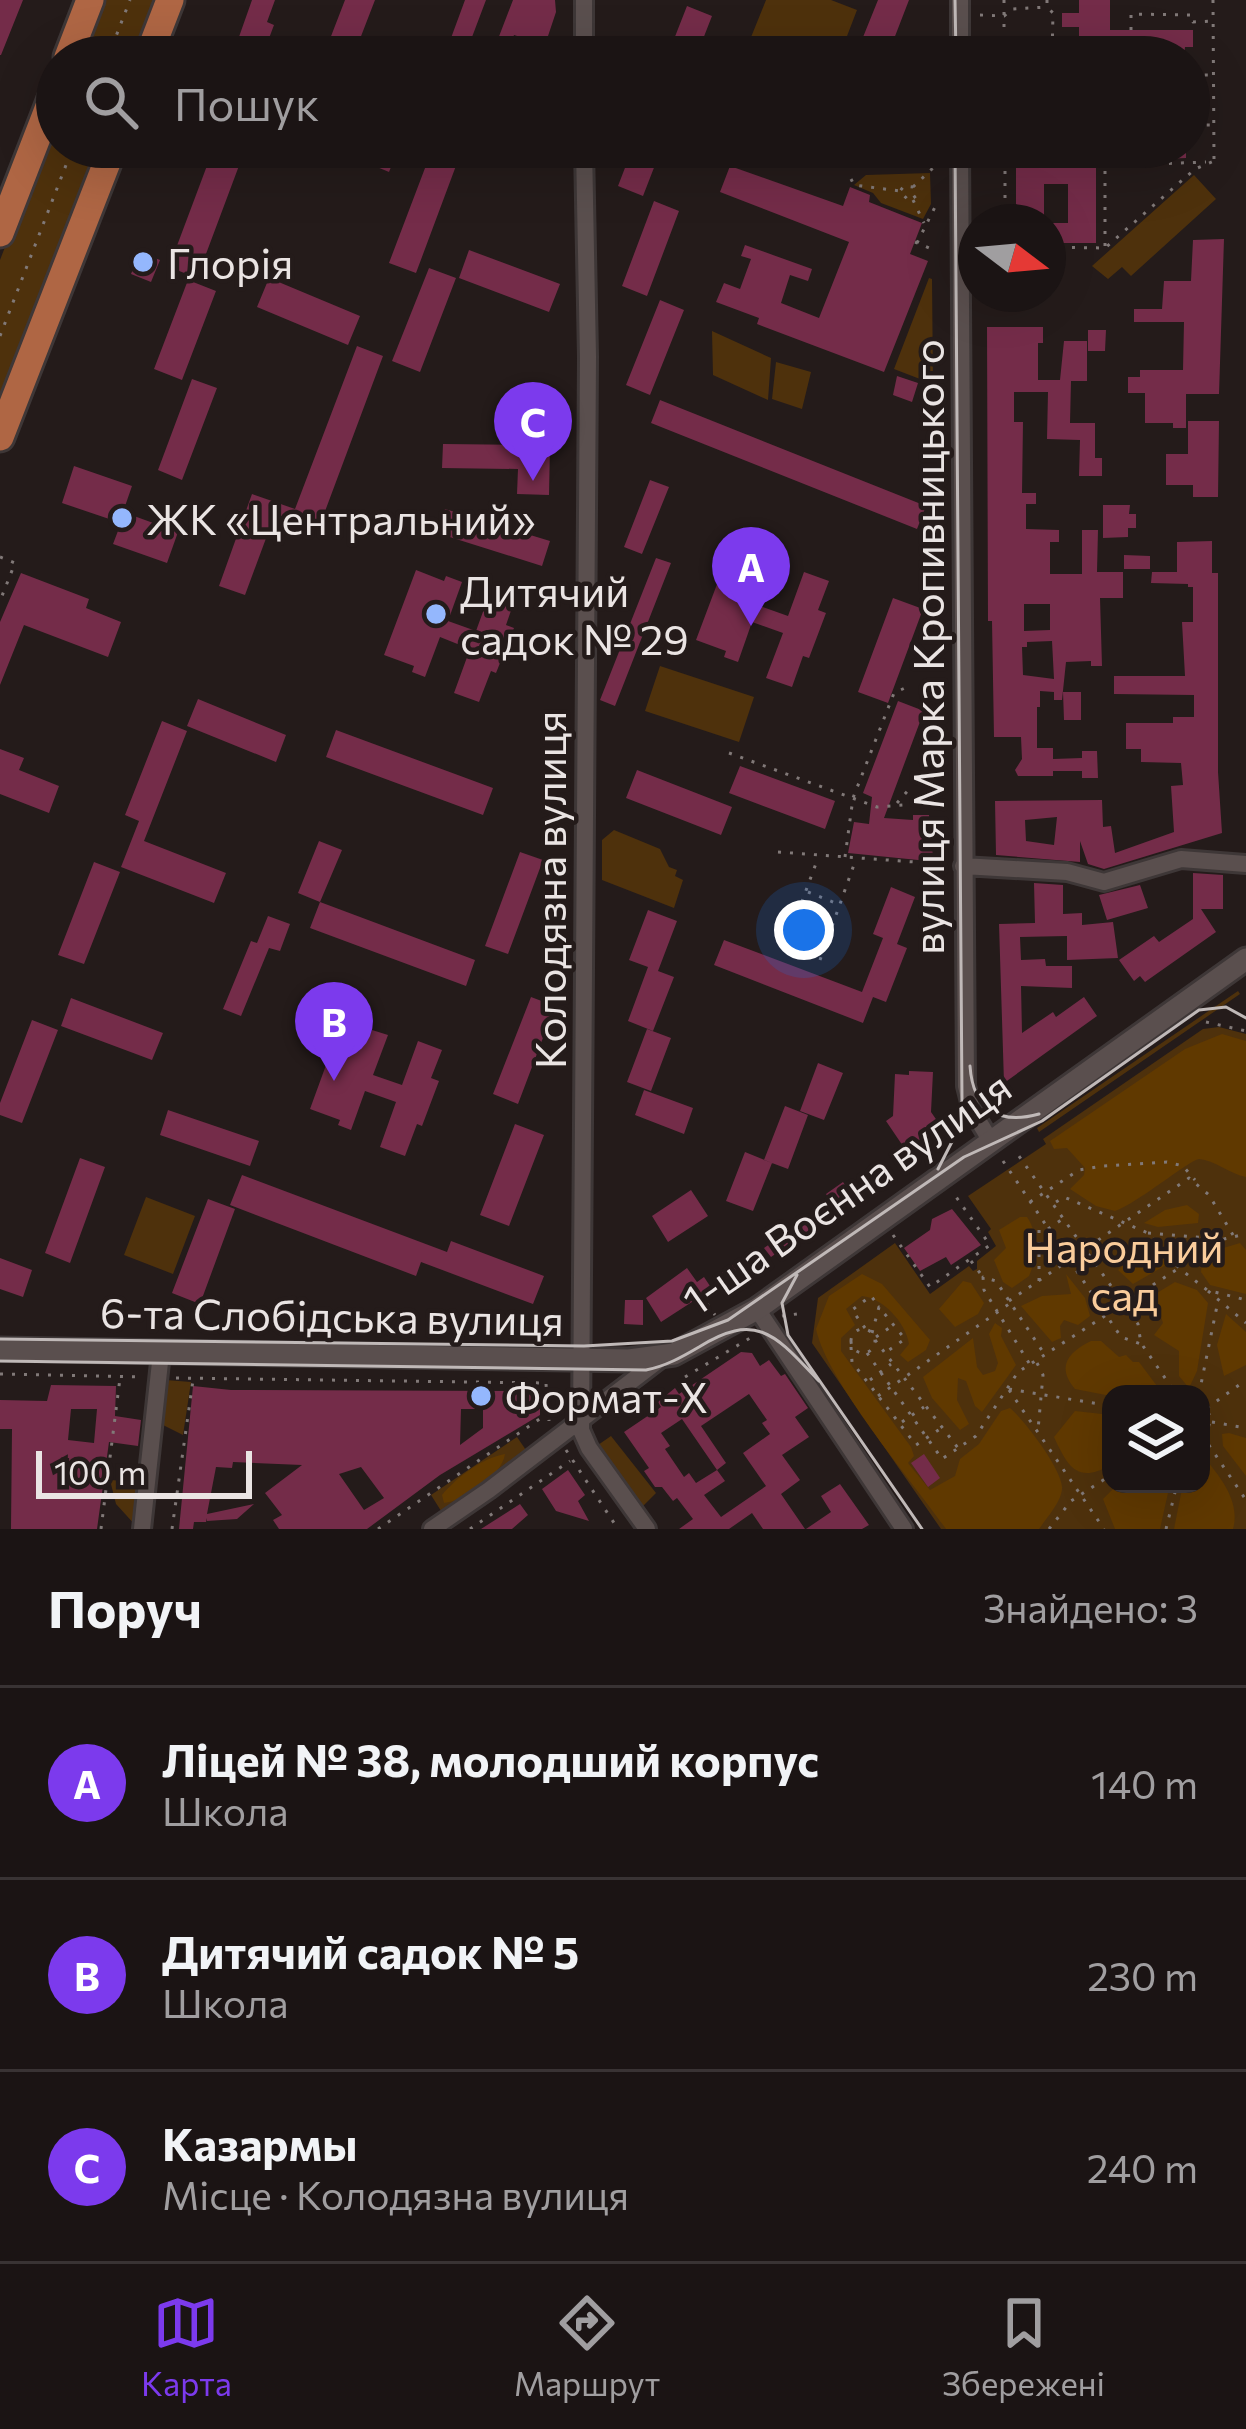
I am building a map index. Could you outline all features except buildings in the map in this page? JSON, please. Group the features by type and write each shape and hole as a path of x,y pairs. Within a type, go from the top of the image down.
{"main road":[{"path":"76,36 90,0"},
{"path":"156,36 170,0"},
{"path":"0,233 36,140"},
{"path":"0,437 105,168"}],"street":[{"path":"584,0 584,36"},
{"path":"959,0 960,36"},
{"name":"Колодязна вулиця","path":"582,1418 588,357 584,168"},
{"name":"вулиця Марка Кропивницького","path":"960,168 966,1086 980,1127 990,1140"},
{"path":"963,866 1067,872 1104,883 1181,859 1246,864"},
{"name":"1-ша Воєнна вулиця","path":"432,1529 663,1357 762,1318 990,1140 1246,959"},
{"path":"762,1318 904,1529"},
{"name":"6-та Слобідська вулиця","path":"0,1349 663,1357"},
{"path":"142,1529 161,1353"},
{"path":"582,1418 583,1438 646,1529"}],"path":[{"path":"116,36 130,0"},
{"path":"1004,0 1004,36"},
{"path":"1047,0 1047,8"},
{"path":"1213,0 1214,161"},
{"path":"980,15 1047,8 1053,13 1052,36"},
{"path":"1131,30 1131,14 1192,15 1193,22 1213,21"},
{"path":"1052,20 1061,20"},
{"path":"1210,124 1214,124"},
{"path":"1210,161 1214,161"},
{"path":"1210,163 1214,161"},
{"path":"0,336 65,168"},
{"path":"925,224 913,200 913,187 933,168"},
{"path":"1005,168 1005,204"},
{"path":"1105,168 1105,248"},
{"path":"1066,247 1105,248 1197,168"},
{"path":"851,179 854,185 900,191"},
{"path":"900,191 904,186 913,187"},
{"path":"900,191 904,200 913,200"},
{"path":"934,207 916,243 936,250"},
{"path":"0,557 15,563 0,601"},
{"path":"845,857 853,798 894,693 907,687"},
{"path":"729,753 877,807 941,802"},
{"path":"895,806 911,787"},
{"path":"778,853 942,864"},
{"path":"785,946 819,855"},
{"path":"820,959 857,858"},
{"path":"806,891 840,904"},
{"path":"795,919 830,932"},
{"path":"1206,1022 1246,1031"},
{"path":"1016,1152 1125,1304 1138,1324 1141,1344 1170,1385"},
{"path":"1003,1161 1120,1336 1141,1344"},
{"path":"1028,1203 1079,1170 1135,1162 1184,1166 1234,1237"},
{"path":"878,1396 1189,1178 1198,1183"},
{"path":"893,1235 930,1287 990,1245 954,1194"},
{"path":"1055,1203 1064,1197 1148,1233 1224,1239 1245,1236"},
{"path":"1047,1230 1064,1218"},
{"path":"1039,1219 1039,1281"},
{"path":"1148,1233 1178,1268 1246,1323"},
{"path":"851,1347 867,1353 942,1459 976,1436 1007,1388 1033,1363 1224,1239"},
{"path":"970,1260 983,1277 997,1312 1043,1376 1038,1432"},
{"path":"983,1277 996,1281 1045,1355"},
{"path":"1207,1290 1246,1300"},
{"path":"885,1353 905,1339 871,1296 852,1310 904,1378 943,1427 958,1448"},
{"path":"1201,1385 1218,1300"},
{"path":"867,1353 879,1306"},
{"path":"685,1378 762,1318 804,1313"},
{"path":"894,1324 872,1335 852,1335 852,1362 916,1445 943,1427"},
{"path":"867,1382 893,1363"},
{"path":"0,1374 546,1382 546,1415 618,1529"},
{"path":"101,1529 120,1376"},
{"path":"172,1529 193,1378"},
{"path":"1210,1406 1246,1381"},
{"path":"1007,1388 1102,1404"},
{"path":"1007,1388 1104,1529"},
{"path":"899,1424 926,1406"},
{"path":"379,1529 546,1415"},
{"path":"1210,1422 1246,1428"},
{"path":"1210,1448 1246,1500"},
{"path":"470,1529 571,1460"},
{"path":"1049,1529 1063,1509 1102,1481"},
{"path":"1166,1529 1175,1493"}],"green space":[{"path":"101,0 160,0 146,36 87,36"},
{"path":"766,0 831,0 857,10 847,36 751,36"},
{"path":"36,167 95,168 0,411 0,260"},
{"path":"930,173 931,204 923,219 881,203 873,193 854,185 866,175"},
{"path":"1194,175 1216,199 1131,276 1122,267 1108,279 1092,266"},
{"path":"932,279 933,384 894,369"},
{"path":"712,331 771,358 768,400 713,375"},
{"path":"776,362 811,372 802,409 772,399"},
{"path":"660,666 754,697 739,742 645,711"},
{"path":"614,830 660,849 669,867 677,870 675,876 683,880 674,908 602,880 602,840"},
{"path":"1238,991 1240,994 1039,1132 1037,1128"},
{"name":"Народний сад","path":"1219,1027 1246,1034 1246,1529 941,1529 812,1343 818,1298 895,1243 930,1294 969,1266 977,1269 977,1261 996,1246 988,1232 991,1229 968,1196 1046,1144 1043,1139 1203,1029"},
{"path":"1222,1034 1246,1041 1246,1177 1199,1159 1115,1211 1096,1206 1070,1189 1085,1168 1067,1148 1054,1149 1050,1141 1185,1049"},
{"path":"146,1197 195,1216 173,1274 124,1255"},
{"path":"1187,1205 1199,1214 1198,1223 1158,1227 1144,1223 1165,1210"},
{"path":"1027,1217 1031,1224 1035,1254 1029,1276 1012,1288 1003,1282 994,1260 1006,1248 999,1230"},
{"path":"1140,1239 1154,1245 1166,1265 1133,1284 1118,1270"},
{"path":"1240,1243 1246,1250 1246,1294 1210,1285 1201,1272 1202,1262"},
{"path":"862,1274 882,1284 930,1340 926,1350 908,1362 900,1355 909,1344 907,1336 885,1307 862,1296 846,1309 855,1325 841,1338 841,1351 911,1447 914,1456 908,1463 930,1490 955,1476 960,1459 979,1444 1001,1411 1010,1408 1041,1445 1062,1487 1039,1529 946,1529 872,1430 836,1375 816,1329 829,1296"},
{"path":"1066,1274 1085,1298 1090,1316 1078,1325 1064,1320 1061,1338 1052,1342 1021,1306 1042,1296 1071,1294"},
{"path":"963,1281 971,1283 984,1303 978,1314 955,1327 939,1309"},
{"path":"1175,1282 1197,1290 1208,1303 1190,1385 1179,1376 1179,1351 1154,1335 1163,1323 1160,1314 1142,1302"},
{"path":"1226,1314 1246,1332 1246,1365 1224,1376 1217,1345"},
{"path":"995,1323 1002,1328 1001,1336 1016,1365 982,1412 966,1381 958,1378 957,1400 969,1424 960,1430 932,1398 923,1377 973,1338 977,1367 983,1375 995,1371 998,1363 989,1334"},
{"path":"1101,1341 1119,1357 1126,1355 1139,1362 1156,1385 1102,1385 1102,1394 1075,1389 1066,1367 1076,1350"},
{"path":"166,1380 191,1382 183,1435 161,1424"},
{"path":"1075,1411 1102,1414 1102,1469 1090,1473 1075,1469 1054,1437"},
{"path":"1222,1434 1246,1438 1246,1476 1223,1446"},
{"path":"611,1436 656,1493 641,1508 598,1445"},
{"path":"517,1437 528,1453 443,1514 431,1495"},
{"path":"505,1454 497,1471 481,1486 444,1503 442,1495 462,1475"},
{"path":"1210,1465 1231,1498 1233,1529 1174,1529 1181,1493 1210,1493"},
{"path":"110,1480 141,1482 137,1527 116,1504"},
{"path":"1109,1493 1168,1493 1160,1529 1115,1529 1103,1499"}],"tram line":[{"path":"955,0 956,36"},
{"path":"938,1169 958,1130 962,1101 955,168"},
{"path":"0,1339 584,1346 672,1341 728,1320 964,1157 1042,1121 1199,1010 1226,1007 1246,1018"},
{"path":"970,1066 976,1094 991,1111 1012,1117 1039,1114"},
{"path":"797,1275 782,1303 788,1335 922,1529"},
{"path":"0,1361 646,1370 674,1361 719,1336 752,1330 778,1341 819,1381"}],"place":[{"name":"Глорія","path":"143,262"},
{"name":"Казармы","path":"533,481"},
{"name":"ЖК «Центральний»","path":"122,518"},
{"name":"Дитячий садок № 29","path":"436,614"},
{"name":"Ліцей № 38, молодший корпус","path":"751,626"},
{"name":"Дитячий садок № 5","path":"334,1081"},
{"name":"Формат-X","path":"481,1396"}]}
